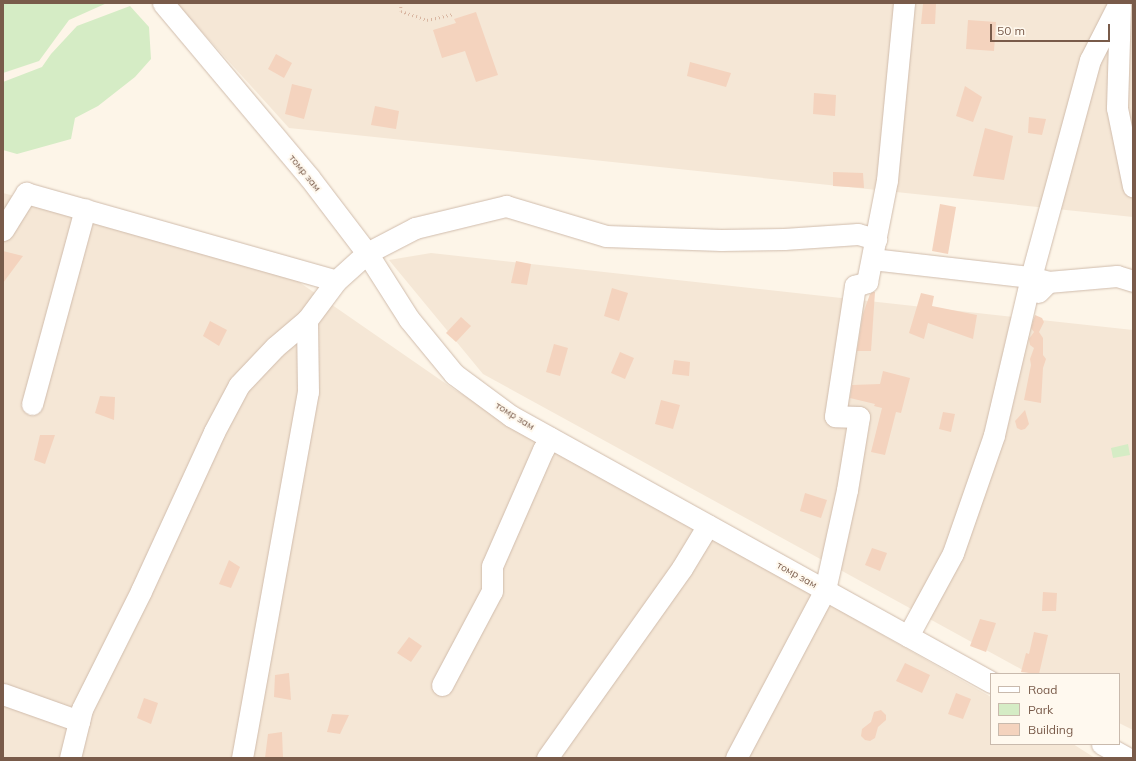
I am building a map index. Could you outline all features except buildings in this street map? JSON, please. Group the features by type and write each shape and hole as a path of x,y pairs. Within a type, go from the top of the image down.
{"street":[{"name":"томр зам","path":"163,3 309,177 368,253 409,319 454,374 511,416 990,681"},
{"path":"736,758 825,590 847,490 859,417 834,416 855,286 867,282 887,180 904,3"},
{"path":"1120,3 1117,108 1133,186"},
{"path":"908,636 953,553 994,435 1024,305 1040,280 1090,60 1120,3"},
{"path":"3,230 26,193 336,281"},
{"path":"70,758 82,709 141,591 214,432 239,385 275,347 307,320 336,281 368,253 415,228 506,206 606,236 721,240 784,239 858,234 874,249 1040,280 1117,276 1133,281"},
{"path":"32,404 85,209"},
{"path":"242,758 308,392 307,320"},
{"path":"442,685 492,591 492,566 543,450 550,438"},
{"path":"547,758 682,568 708,525"},
{"path":"3,694 79,721"},
{"path":"1104,745 1128,758"}],"path":[{"path":"401,3 401,12 427,20 453,14"}],"shaded area":[{"path":"176,3 1133,3 1133,217 289,128"},
{"path":"3,193 273,264 455,390 990,696 990,745 1075,745 1095,758 3,758"},
{"path":"431,253 1133,330 1133,730 1120,724 1120,673 1028,673 483,374 389,260"}],"green space":[{"path":"3,3 107,3 69,20 39,61 3,73"},
{"path":"130,6 149,27 151,59 135,77 98,106 75,118 71,139 17,154 3,150 3,82 42,67 51,54 77,26"},
{"path":"1128,444 1130,455 1113,458 1111,448"}]}
